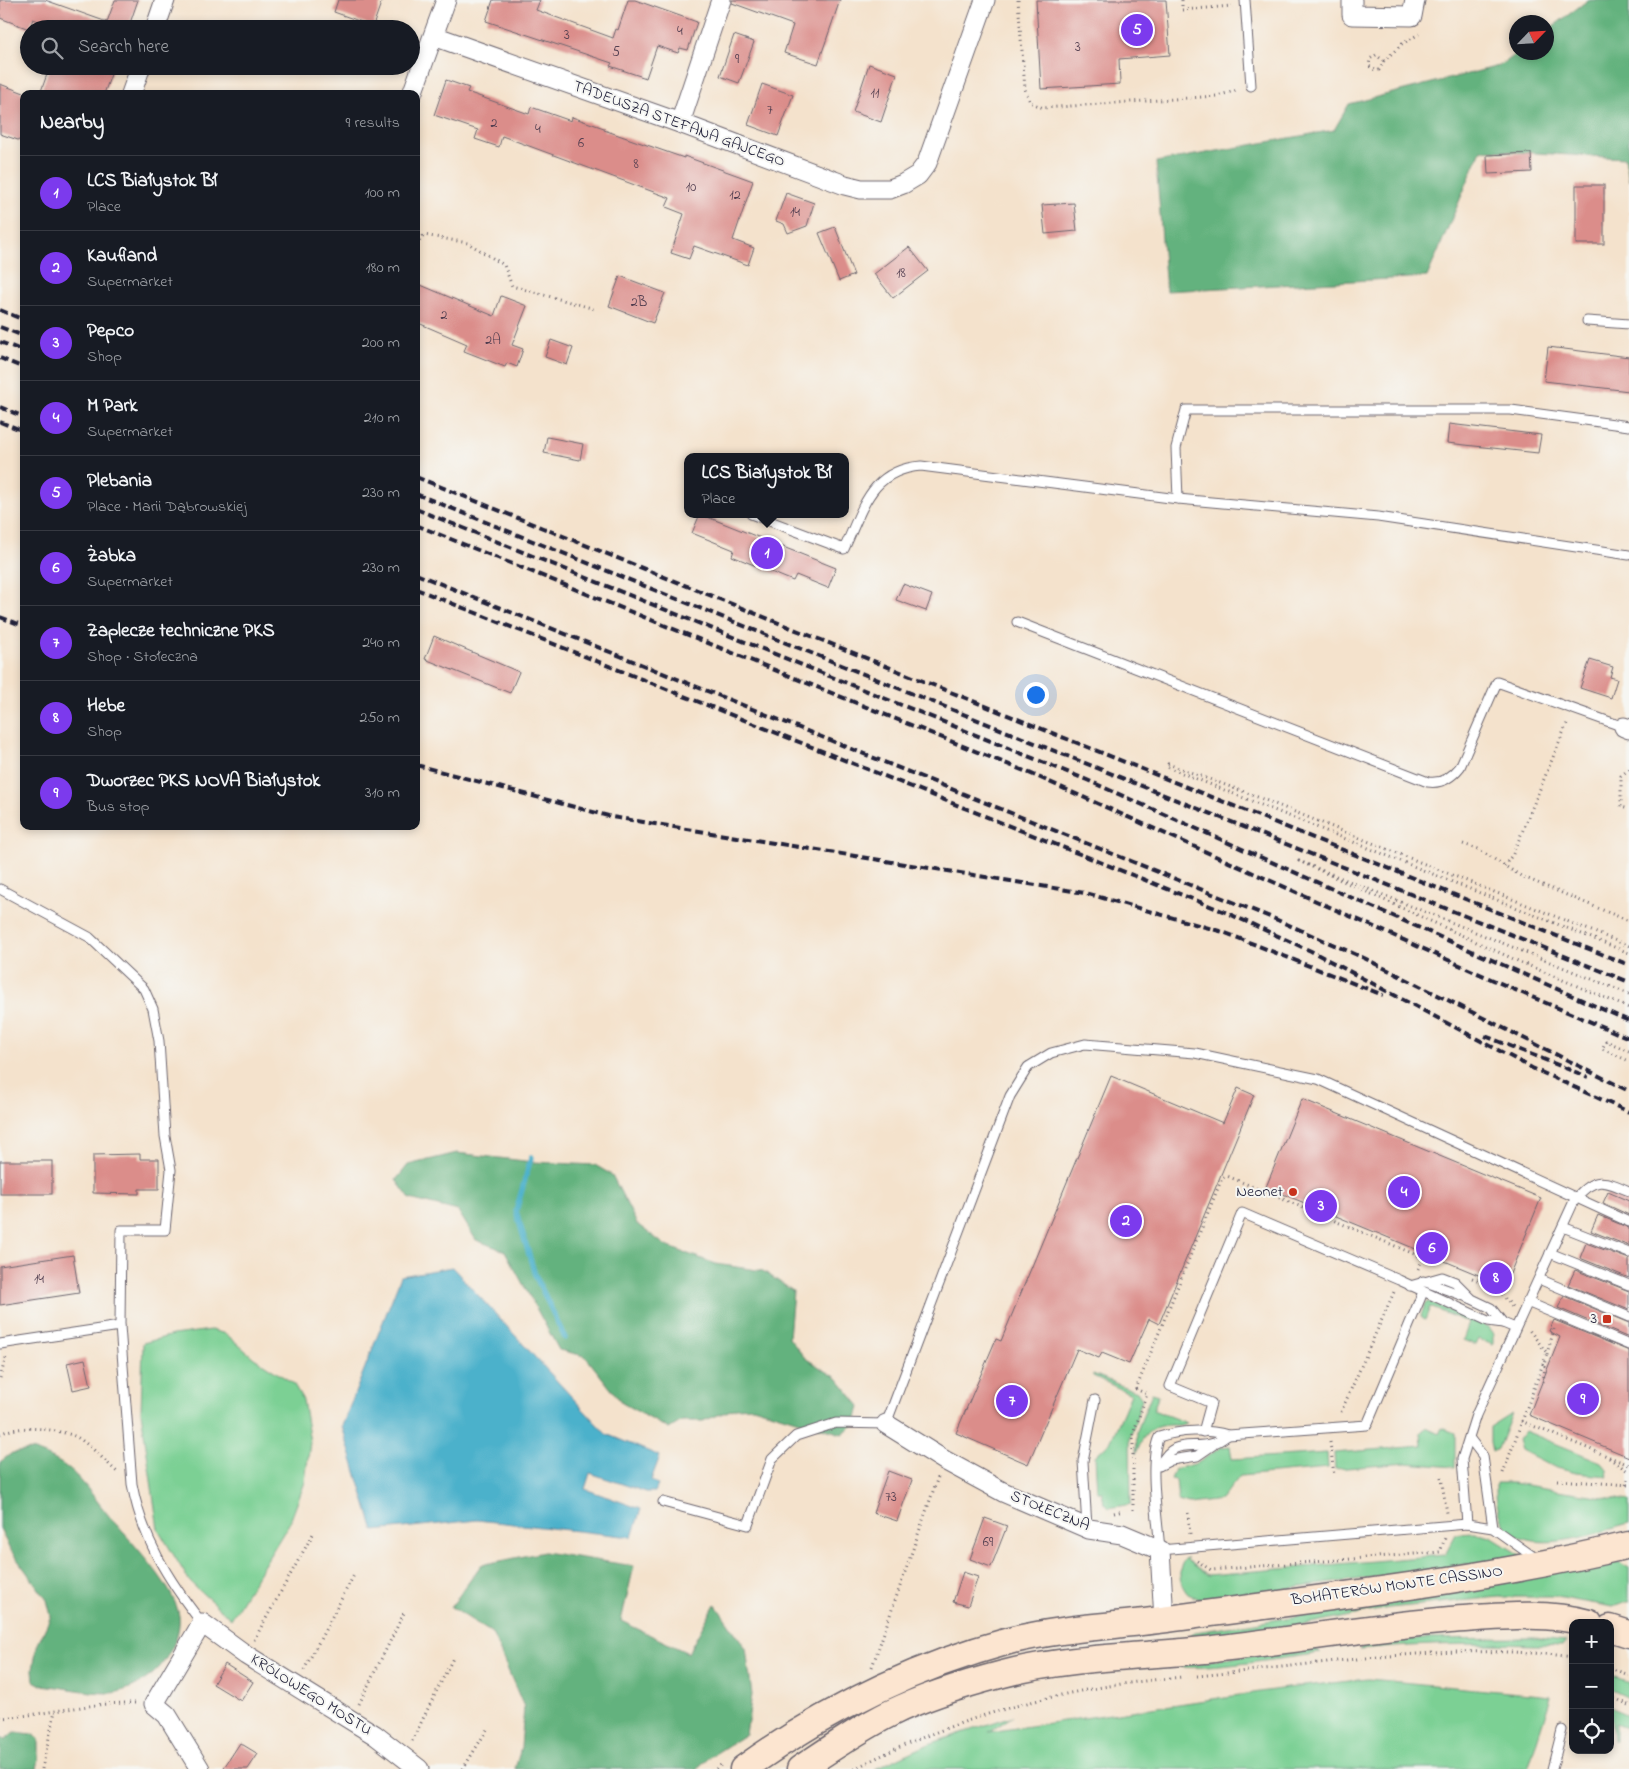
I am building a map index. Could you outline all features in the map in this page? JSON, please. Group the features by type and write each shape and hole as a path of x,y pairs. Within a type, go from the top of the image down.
{"street":[{"path":"158,20 166,0"},
{"path":"420,73 446,0"},
{"path":"680,123 721,0"},
{"name":"TADEUSZA STEFANA GAJCEGO","path":"434,36 680,123 845,186 861,189 890,189 903,184 922,170 933,148 985,0"},
{"path":"1352,0 1352,15 1412,16 1415,0"},
{"path":"132,90 138,75"},
{"path":"414,90 419,75"},
{"name":"STOŁECZNA","path":"886,1424 944,1460 1002,1492 1087,1527 1122,1534 1160,1550"},
{"name":"BOHATERÓW MONTE CASSINO","path":"743,1769 821,1718 882,1687 932,1666 1010,1641 1088,1627 1164,1620 1543,1564 1628,1547"},
{"path":"1160,1550 1167,1654"},
{"path":"800,1769 859,1730 892,1713 921,1700 1004,1674 1087,1660 1167,1654 1372,1627 1508,1616 1543,1616 1569,1620"},
{"path":"200,1769 160,1709 202,1623"},
{"name":"KRÓLOWEGO MOSTU","path":"202,1623 246,1655 351,1720 404,1756 419,1769"}],"lane":[{"path":"1245,2 1251,86"},
{"path":"1587,320 1629,324"},
{"path":"1178,499 1176,448 1186,410 1511,410 1629,426"},
{"path":"762,518 844,549 874,487 896,472 921,466 1178,499 1378,517 1629,555"},
{"path":"1018,622 1428,782 1442,782 1460,768 1497,682 1626,728"},
{"path":"0,889 89,937 144,989 153,1009 159,1041 165,1136 171,1170 164,1230 121,1230 120,1326 132,1484 135,1501 150,1546 175,1589 202,1623"},
{"path":"663,1502 748,1525 772,1459 796,1436 836,1423 886,1424 1010,1096 1028,1067 1051,1053 1085,1044 1194,1053 1318,1079 1629,1222"},
{"path":"1467,1524 1462,1458 1470,1439 1476,1415 1576,1199 1587,1185 1598,1181 1611,1183 1629,1191"},
{"path":"1204,1432 1211,1403 1170,1386 1242,1213 1399,1280 1488,1321 1503,1323 1515,1328"},
{"path":"1563,1227 1629,1253"},
{"path":"1550,1253 1629,1285"},
{"path":"1538,1279 1629,1317"},
{"path":"1410,1286 1423,1281 1472,1299 1491,1308 1503,1323"},
{"path":"1423,1292 1367,1425 1228,1435 1204,1432 1168,1434 1160,1437 1154,1446 1160,1550 1467,1524 1493,1528 1543,1564"},
{"path":"1528,1302 1629,1345"},
{"path":"0,1344 120,1326"},
{"path":"1087,1527 1084,1460 1094,1400"},
{"path":"1155,1478 1166,1454 1173,1448 1215,1443 1228,1435"},
{"path":"1470,1439 1483,1456 1493,1528"},
{"path":"1552,1769 1562,1730"}],"path":[{"path":"1018,0 1026,89 1030,102 1043,108 1217,96 1251,86"},
{"path":"1182,0 1182,10 1245,2"},
{"path":"1376,55 1384,61 1379,70 1370,66 1370,58 1376,55"},
{"path":"420,240 424,235 468,243 504,265 512,286 595,309"},
{"path":"1504,866 1513,854 1573,709"},
{"path":"1629,946 1265,800 1168,764 1167,767 1629,953"},
{"path":"1629,768 1621,776 1621,806 1629,809"},
{"path":"1463,844 1478,849 1521,876 1629,921"},
{"path":"1629,994 1299,861 1510,958 1629,1008"},
{"path":"1629,1051 1606,1041 1602,1049 1629,1061"},
{"path":"1133,1510 1133,1434 1147,1394 1136,1389 1222,1178 1227,1176"},
{"path":"1334,1475 1330,1438 1334,1427 1399,1280 1417,1272 1423,1258"},
{"path":"1543,1382 1553,1330"},
{"path":"0,1378 11,1342"},
{"path":"1521,1421 1629,1465"},
{"path":"0,1434 6,1431 38,1429 74,1436 132,1484"},
{"path":"1602,1454 1629,1472"},
{"path":"870,1674 944,1460"},
{"path":"1557,1480 1628,1485 1629,1477"},
{"path":"1109,1514 1123,1511"},
{"path":"246,1655 313,1534"},
{"path":"295,1686 355,1573"},
{"path":"351,1720 404,1613"},
{"path":"1193,1676 1396,1654 1522,1653 1569,1656"},
{"path":"404,1756 454,1656"},
{"path":"1572,1664 1573,1709"},
{"path":"1614,1669 1629,1674"},
{"path":"854,1769 898,1746 988,1713 1026,1702 1126,1682 1184,1677"},
{"path":"1614,1698 1629,1705"},
{"path":"0,1718 107,1703 160,1709"},
{"path":"42,1769 55,1711"},
{"path":"463,1769 488,1728"}],"green space":[{"path":"1588,0 1629,0 1629,181 1625,158 1481,150 1427,277 1166,291 1156,162 1334,130 1349,104 1499,66 1509,59 1554,60 1554,26"},
{"path":"457,1153 533,1162 595,1165 612,1175 637,1224 666,1246 716,1264 763,1271 793,1291 789,1338 805,1358 837,1378 860,1406 856,1423 842,1434 753,1407 736,1408 703,1421 682,1421 669,1429 622,1403 585,1356 559,1350 505,1251 476,1240 458,1211 410,1199 396,1180 408,1165"},
{"path":"1430,1302 1488,1327 1493,1334 1493,1345 1479,1339 1476,1345 1463,1340 1469,1323 1430,1307 1425,1320 1422,1318 1421,1315 1426,1303"},
{"path":"211,1330 226,1334 254,1358 293,1383 303,1400 310,1442 305,1482 290,1522 231,1619 190,1582 158,1529 141,1412 143,1343 173,1335"},
{"path":"1093,1374 1137,1392 1142,1399 1130,1438 1131,1504 1109,1508 1104,1504 1102,1492 1097,1492 1095,1456 1111,1441 1131,1394 1093,1376"},
{"path":"1152,1393 1159,1395 1153,1410 1187,1423 1157,1427 1152,1430 1144,1437 1136,1454 1137,1431"},
{"path":"1512,1413 1498,1449 1492,1452 1490,1427"},
{"path":"1426,1428 1439,1434 1442,1428 1455,1433 1455,1467 1406,1463 1335,1469 1334,1453 1422,1446 1421,1432"},
{"path":"1525,1431 1601,1462 1607,1469 1608,1476 1575,1473 1556,1468 1521,1450 1518,1440"},
{"path":"1230,1446 1232,1459 1327,1453 1328,1468 1240,1476 1221,1500 1189,1504 1178,1501 1176,1480 1171,1479 1175,1469 1198,1463 1221,1447"},
{"path":"31,1450 60,1463 79,1479 143,1554 170,1592 176,1605 179,1616 178,1630 171,1650 163,1663 143,1681 122,1691 101,1693 41,1685 34,1681 33,1669 37,1646 51,1616 47,1600 9,1548 0,1528 0,1462 12,1453"},
{"path":"1496,1483 1513,1483 1629,1501 1629,1524 1577,1538 1557,1541 1539,1542 1522,1538 1509,1529 1500,1514 1497,1503"},
{"path":"1475,1533 1491,1537 1520,1555 1520,1558 1202,1600 1188,1594 1182,1586 1180,1576 1181,1566 1187,1557 1187,1560 1208,1575 1445,1555 1456,1534"},
{"path":"544,1552 634,1566 621,1621 688,1653 715,1604 746,1648 752,1695 746,1734 710,1757 696,1769 515,1769 521,1748 524,1707 492,1633 451,1607 481,1565"},
{"path":"1619,1562 1629,1568 1629,1601 1613,1607 1556,1597 1499,1597 1389,1608 1311,1624 1194,1639 1190,1635 1195,1632"},
{"path":"1535,1638 1566,1641 1562,1646 1460,1644 1359,1650 1365,1643 1417,1639"},
{"path":"1312,1648 1321,1653 1220,1666 1183,1667 1173,1665"},
{"path":"1614,1676 1629,1682 1629,1698 1614,1691"},
{"path":"1368,1679 1551,1696 1528,1769 875,1769 929,1744 1013,1716 989,1732 1287,1688"},
{"path":"1614,1708 1629,1714 1629,1729 1615,1724 1615,1741"},
{"path":"15,1732 32,1734 39,1739 37,1769 0,1769 0,1737 6,1739"}],"water":[{"path":"452,1267 606,1434 660,1456 651,1480 658,1485 655,1492 646,1492 590,1473 585,1489 641,1509 632,1537 477,1520 374,1531 342,1426 401,1276"}],"building":[{"path":"0,0 45,0 101,20 33,19 20,20 20,26 0,18"},
{"path":"115,0 138,0 131,20 108,20"},
{"path":"338,0 382,0 375,20 356,20 334,12"},
{"path":"493,0 540,0 536,10 613,38 616,29 618,30 628,0 635,0 697,22 688,50 680,48 678,53 657,46 646,78 610,66 612,63 486,21"},
{"path":"732,0 840,0 818,64 784,53 793,25 732,3"},
{"path":"1036,0 1166,0 1170,55 1119,59 1120,84 1041,89"},
{"path":"734,35 754,42 739,83 720,76"},
{"path":"869,64 897,74 881,122 853,112"},
{"path":"47,75 111,75 105,90 41,90"},
{"path":"446,80 469,88 467,92 529,114 531,107 571,121 572,117 604,128 604,130 753,181 733,240 754,248 748,265 694,246 689,259 671,253 684,214 666,207 670,198 502,136 499,147 475,139 478,130 434,115"},
{"path":"0,84 20,92 20,141 0,134"},
{"path":"762,84 793,95 778,136 748,125"},
{"path":"1531,153 1532,172 1488,174 1487,155"},
{"path":"1576,185 1604,185 1604,244 1576,244"},
{"path":"786,193 814,203 807,226 788,233 784,224 776,221"},
{"path":"1074,203 1077,231 1045,234 1042,205"},
{"path":"835,227 854,275 839,281 819,233"},
{"path":"909,247 928,271 893,298 874,274"},
{"path":"620,276 665,293 653,323 609,306"},
{"path":"420,285 494,316 501,296 527,306 512,345 523,349 517,367 507,363 505,367 464,351 467,344 420,324"},
{"path":"551,340 573,348 567,365 545,357"},
{"path":"1548,347 1629,357 1629,391 1544,381"},
{"path":"1449,424 1541,435 1538,453 1447,443"},
{"path":"547,437 583,444 580,460 544,453"},
{"path":"698,518 710,518 836,568 828,588 796,575 793,581 732,556 734,550 692,533"},
{"path":"903,584 932,595 926,611 896,600"},
{"path":"434,636 519,672 510,693 425,659"},
{"path":"1590,660 1613,667 1610,677 1617,679 1611,698 1580,688"},
{"path":"1111,1076 1223,1123 1238,1088 1254,1095 1159,1324 1149,1319 1129,1364 1102,1353 1099,1358 1077,1349 1028,1464 956,1433 996,1339 1001,1341"},
{"path":"1302,1099 1541,1198 1505,1286 1266,1187"},
{"path":"140,1154 140,1159 159,1159 159,1189 139,1189 139,1194 93,1193 93,1155"},
{"path":"0,1161 52,1161 52,1194 0,1194"},
{"path":"1608,1192 1629,1201 1629,1215 1603,1203"},
{"path":"1598,1215 1629,1228 1629,1246 1591,1231"},
{"path":"1586,1243 1629,1259 1629,1278 1580,1258"},
{"path":"73,1255 79,1293 0,1305 0,1266"},
{"path":"1575,1270 1629,1291 1629,1310 1568,1285"},
{"path":"1564,1296 1629,1323 1629,1338 1558,1308"},
{"path":"1554,1320 1629,1351 1629,1457 1529,1415 1560,1337 1549,1331"},
{"path":"85,1359 91,1386 73,1390 67,1363"},
{"path":"888,1471 912,1480 897,1521 873,1513"},
{"path":"985,1518 1007,1526 991,1567 970,1559"},
{"path":"963,1572 978,1577 968,1606 953,1602"},
{"path":"225,1664 253,1682 241,1701 213,1684"},
{"path":"240,1743 258,1754 248,1769 223,1769"}],"waterway":[{"path":"531,1158 516,1211 535,1275 565,1338"}],"railway":[{"path":"0,310 20,318"},
{"path":"0,327 20,334"},
{"path":"0,342 20,350"},
{"path":"0,358 20,366"},
{"path":"0,407 20,415"},
{"path":"0,422 20,430"},
{"path":"420,479 1629,965"},
{"path":"420,496 1629,982"},
{"path":"420,511 1087,780 1629,1021"},
{"path":"420,527 1027,772 1520,992 1629,1038"},
{"path":"420,576 1275,919 1364,958 1629,1091"},
{"path":"420,591 1225,912 1311,951 1532,1068 1629,1112"},
{"path":"0,617 20,624"},
{"path":"420,766 612,817 1085,893 1223,932 1383,995"},
{"path":"1485,1036 1588,1077"}],"place":[{"name":"Plebania","path":"1137,30"},
{"name":"LCS Białystok Bł","path":"767,553"},
{"name":"Neonet","path":"1293,1192"},
{"name":"M Park","path":"1404,1192"},
{"name":"Pepco","path":"1321,1206"},
{"name":"Kaufland","path":"1126,1221"},
{"name":"Żabka","path":"1432,1248"},
{"name":"Hebe","path":"1496,1278"},
{"name":"3","path":"1607,1319"},
{"name":"Dworzec PKS NOVA Białystok","path":"1583,1399"},
{"name":"Zaplecze techniczne PKS","path":"1012,1401"}]}
